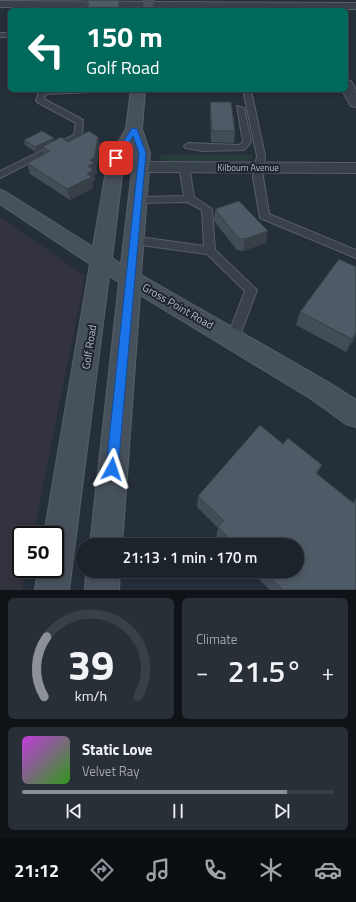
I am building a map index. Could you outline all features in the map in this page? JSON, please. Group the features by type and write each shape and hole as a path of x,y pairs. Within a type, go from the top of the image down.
{"main road":[{"name":"Golf Road","path":"107,538 129,278 142,153 134,129 138,92"},
{"name":"Golf Road","path":"62,526 102,262 116,158 134,129"},
{"name":"Gross Point Road","path":"0,196 102,262 233,338 319,390 356,415"},
{"name":"Golf Road","path":"52,590 54,578"},
{"path":"102,590 103,578"}],"street":[{"path":"0,4 70,5 83,7 148,5 231,8 255,3 356,6"},
{"path":"348,88 356,103"},
{"name":"Kilbourn Avenue","path":"141,167 356,168"}],"lane":[{"path":"0,175 78,136 80,122 40,100 44,92"},
{"path":"247,92 261,156 258,177 264,216 356,254"},
{"path":"188,146 241,148 247,142 240,108"},
{"path":"184,167 189,199"},
{"path":"138,200 189,199 207,209 210,251"},
{"path":"133,240 210,251 251,290 233,338"}],"shaded area":[{"path":"0,217 85,276 35,526 12,526 12,578 24,578 22,590 0,590"}],"green space":[{"path":"159,155 252,155 253,159 245,161 166,161 160,159"}],"building":[{"path":"88,0 120,0 118,8 87,8 89,4 86,4"},
{"path":"210,102 231,102 235,131 212,131"},
{"path":"42,131 54,138 35,147 24,140"},
{"path":"89,131 98,137 95,157 90,160 95,163 88,166 93,170 87,174 92,177 67,189 27,163 50,151 42,147 61,137 68,142"},
{"path":"239,201 268,231 245,239 238,238 215,209"},
{"path":"339,259 356,267 356,333 352,339 300,312"},
{"path":"260,425 283,444 288,438 322,465 316,473 353,503 356,499 356,590 283,590 270,578 304,578 304,538 229,538 218,527 224,521 198,496"}],"route":[{"path":"112,469 142,153 134,129 116,158"}]}
